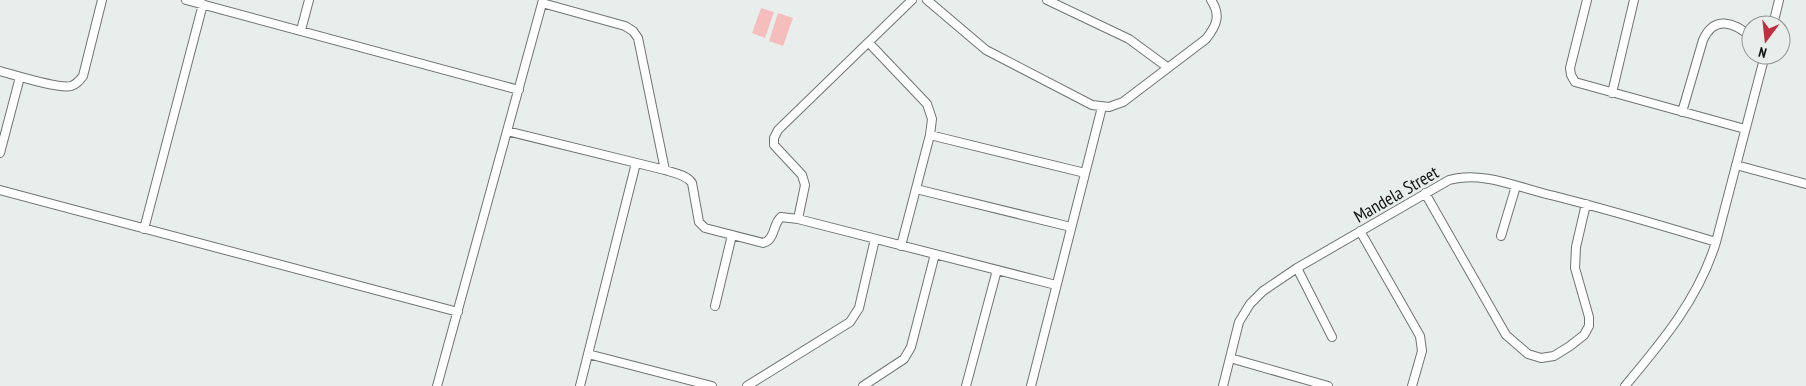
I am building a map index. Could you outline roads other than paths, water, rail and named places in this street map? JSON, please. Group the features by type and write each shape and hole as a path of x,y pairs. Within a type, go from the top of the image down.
{"street":[{"path":"0,71 62,86 72,86 78,83 83,76 102,0"},
{"path":"186,0 519,90"},
{"path":"301,30 309,0"},
{"path":"798,219 805,185 802,175 774,145 774,138 778,130 912,0"},
{"path":"927,0 986,50 1092,104 1102,107 1109,107 1123,102 1206,39 1213,30 1217,20 1216,8 1211,0"},
{"path":"1047,0 1128,39 1167,67"},
{"path":"1587,0 1570,64 1570,72 1574,81 1746,129"},
{"path":"1612,93 1634,0"},
{"path":"1775,15 1779,0"},
{"path":"437,386 543,1 625,26 633,31 638,38 665,170"},
{"path":"144,229 202,4"},
{"path":"1682,112 1703,40 1708,30 1716,24 1726,23 1741,30"},
{"path":"869,43 927,104 932,119 930,135 901,246"},
{"path":"1625,386 1658,347 1689,303 1710,261 1762,65"},
{"path":"0,153 20,77"},
{"path":"1032,386 1102,107"},
{"path":"508,131 665,170 689,179 692,183 701,226 705,228 763,243 771,238 777,220 781,217 798,219 1056,285"},
{"path":"930,135 1085,173"},
{"path":"580,386 636,163"},
{"path":"1736,165 1806,184"},
{"name":"Mandela Street","path":"1223,386 1239,322 1250,304 1264,291 1297,268 1449,180 1480,177 1586,204 1716,242"},
{"path":"1501,236 1516,186"},
{"path":"916,189 1071,227"},
{"path":"0,190 458,312"},
{"path":"1425,193 1506,335 1528,354 1542,358 1554,356 1570,346 1584,335 1589,326 1589,317 1575,268 1576,246 1586,204"},
{"path":"1360,231 1420,336 1422,346 1412,386"},
{"path":"715,306 732,235"},
{"path":"747,386 850,322 859,308 875,239"},
{"path":"863,386 904,359 912,347 935,254"},
{"path":"1297,268 1332,337"},
{"path":"966,386 997,270"},
{"path":"588,354 708,386"},
{"path":"1230,358 1306,383 1328,386"}]}
